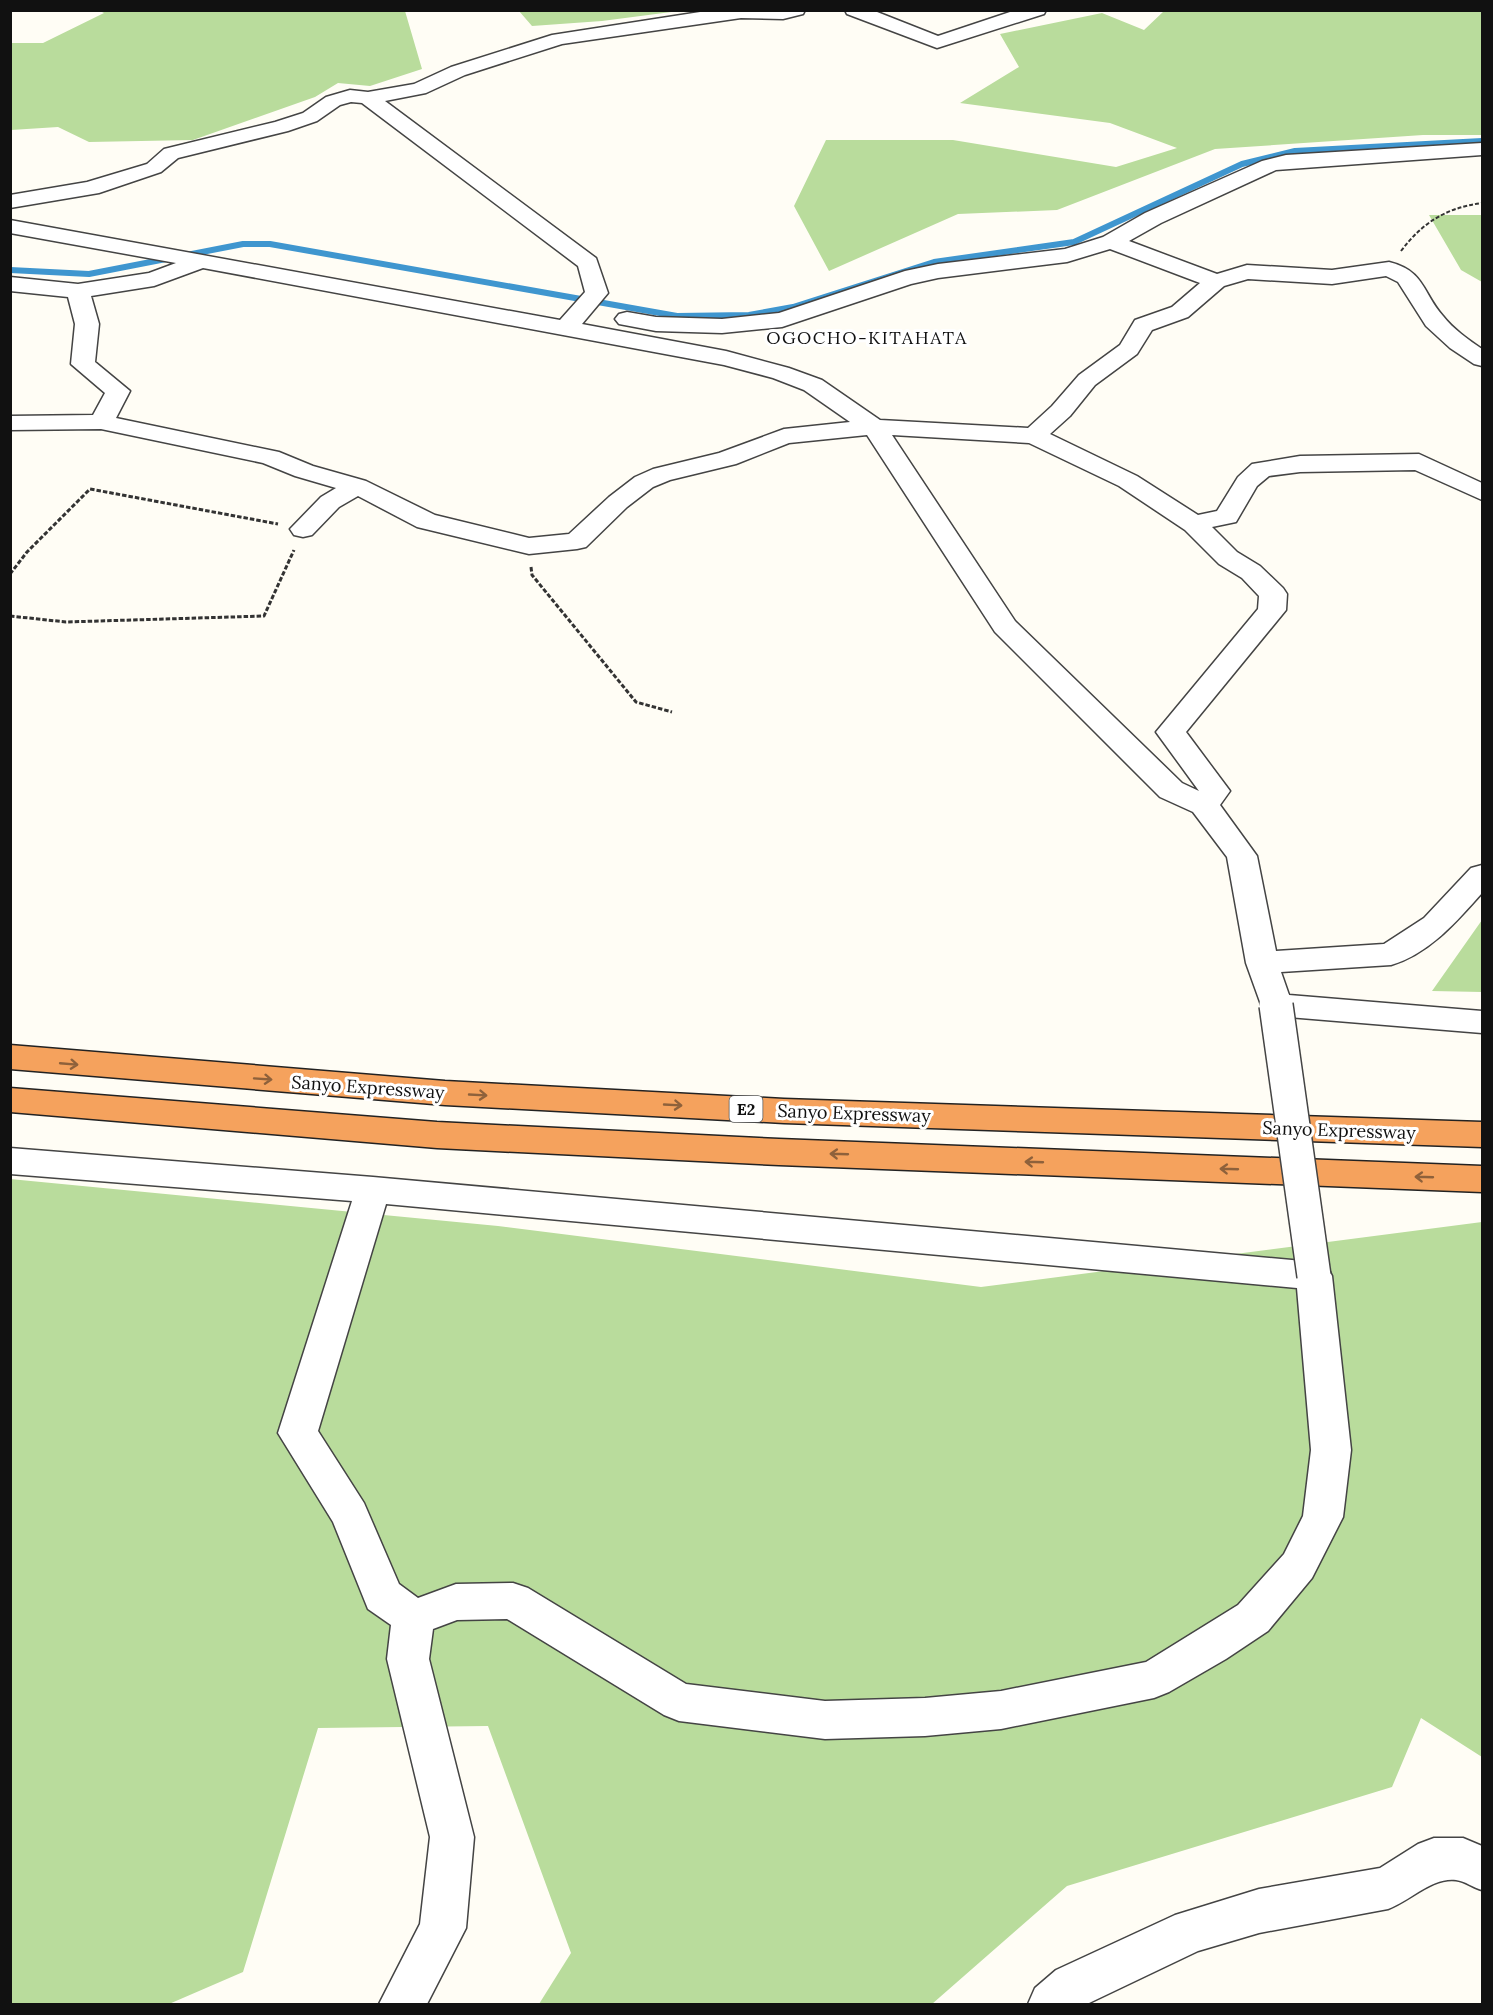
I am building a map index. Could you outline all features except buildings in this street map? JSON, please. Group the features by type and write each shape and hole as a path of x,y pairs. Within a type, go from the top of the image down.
{"highway":[{"name":"Sanyo Expressway","path":"10,1057 64,1064 445,1093 784,1111 1482,1135"},
{"path":"10,1100 437,1135 778,1152 1482,1179"}],"street":[{"path":"10,202 91,188 154,168 171,153 281,127 310,117 333,101 350,96 369,98 419,89 458,71 559,39 741,12 783,13 796,10"},
{"path":"854,10 937,42 1037,10"},
{"path":"369,98 588,264 597,292 566,328"},
{"path":"581,310 656,324 722,326 782,321 906,278 959,268 1067,255 1111,242 1153,218 1269,165 1286,161 1482,149"},
{"path":"10,226 726,358 781,373 813,386 874,428 1005,626 1171,790 1204,805 1242,856 1262,963 1276,1005 1314,1276 1331,1450 1323,1517 1298,1566 1253,1618 1210,1647 1154,1679 1002,1710 925,1717 825,1720 679,1702 513,1601 456,1602 413,1618"},
{"path":"1111,242 1216,281"},
{"path":"10,284 78,291 154,279 202,261"},
{"path":"1034,436 1061,411 1087,380 1129,349 1143,325 1180,312 1216,281 1246,272 1332,277 1389,269 1406,277 1434,321 1458,343 1482,359"},
{"path":"78,291 87,324 83,364 118,392 101,422"},
{"path":"642,343 656,324"},
{"path":"10,423 101,422 270,457 304,471 357,486 426,521 529,546 577,541 618,502 644,482 662,474 728,459 784,436 874,428 1034,436 1128,481 1194,524 1228,558 1251,572 1273,594 1272,610 1171,732 1215,791 1204,805"},
{"path":"1194,524 1227,516 1247,482 1261,469 1300,464 1419,462 1482,492"},
{"path":"303,529 330,501 357,486"},
{"path":"1262,963 1391,954 1435,926 1482,875"},
{"path":"1276,1005 1482,1022"},
{"path":"10,1161 373,1190 1314,1276"},
{"path":"373,1190 298,1433 350,1515 383,1596 413,1618"},
{"path":"402,2004 442,1928 452,1837 408,1659 413,1618"},
{"path":"1052,2004 1073,1986 1191,1930 1259,1911 1388,1888 1434,1859 1463,1859 1482,1869"}],"path":[{"path":"1389,269 1416,231 1444,212 1482,203"},
{"path":"10,573 27,552 90,489 303,529 264,616 66,622 10,616"},
{"path":"529,546 532,575 636,702 672,712"}],"green space":[{"path":"100,11 405,11 422,69 370,86 338,83 315,97 193,140 89,142 58,127 11,130 11,43 43,43 104,13"},
{"path":"519,11 679,11 602,21 532,26"},
{"path":"1164,11 1482,11 1482,135 1423,135 1215,149 1057,210 958,214 829,271 794,206 826,140 953,140 1116,167 1177,148 1110,123 960,103 1019,67 1000,34 1102,13 1144,30"},
{"path":"1429,215 1482,215 1482,282 1461,270"},
{"path":"1482,920 1482,992 1432,991"},
{"path":"10,1179 498,1226 981,1287 1482,1222 1482,1757 1421,1718 1392,1787 1067,1886 932,2004 539,2004 571,1953 488,1726 318,1728 243,1972 169,2004 11,2004"}],"waterway":[{"path":"10,270 89,274 243,244 270,244 677,316 749,315 793,307 934,262 1074,242 1242,164 1295,151 1482,141"}],"district":[{"name":"OGOCHO-KITAHATA","path":"867,337"}]}
